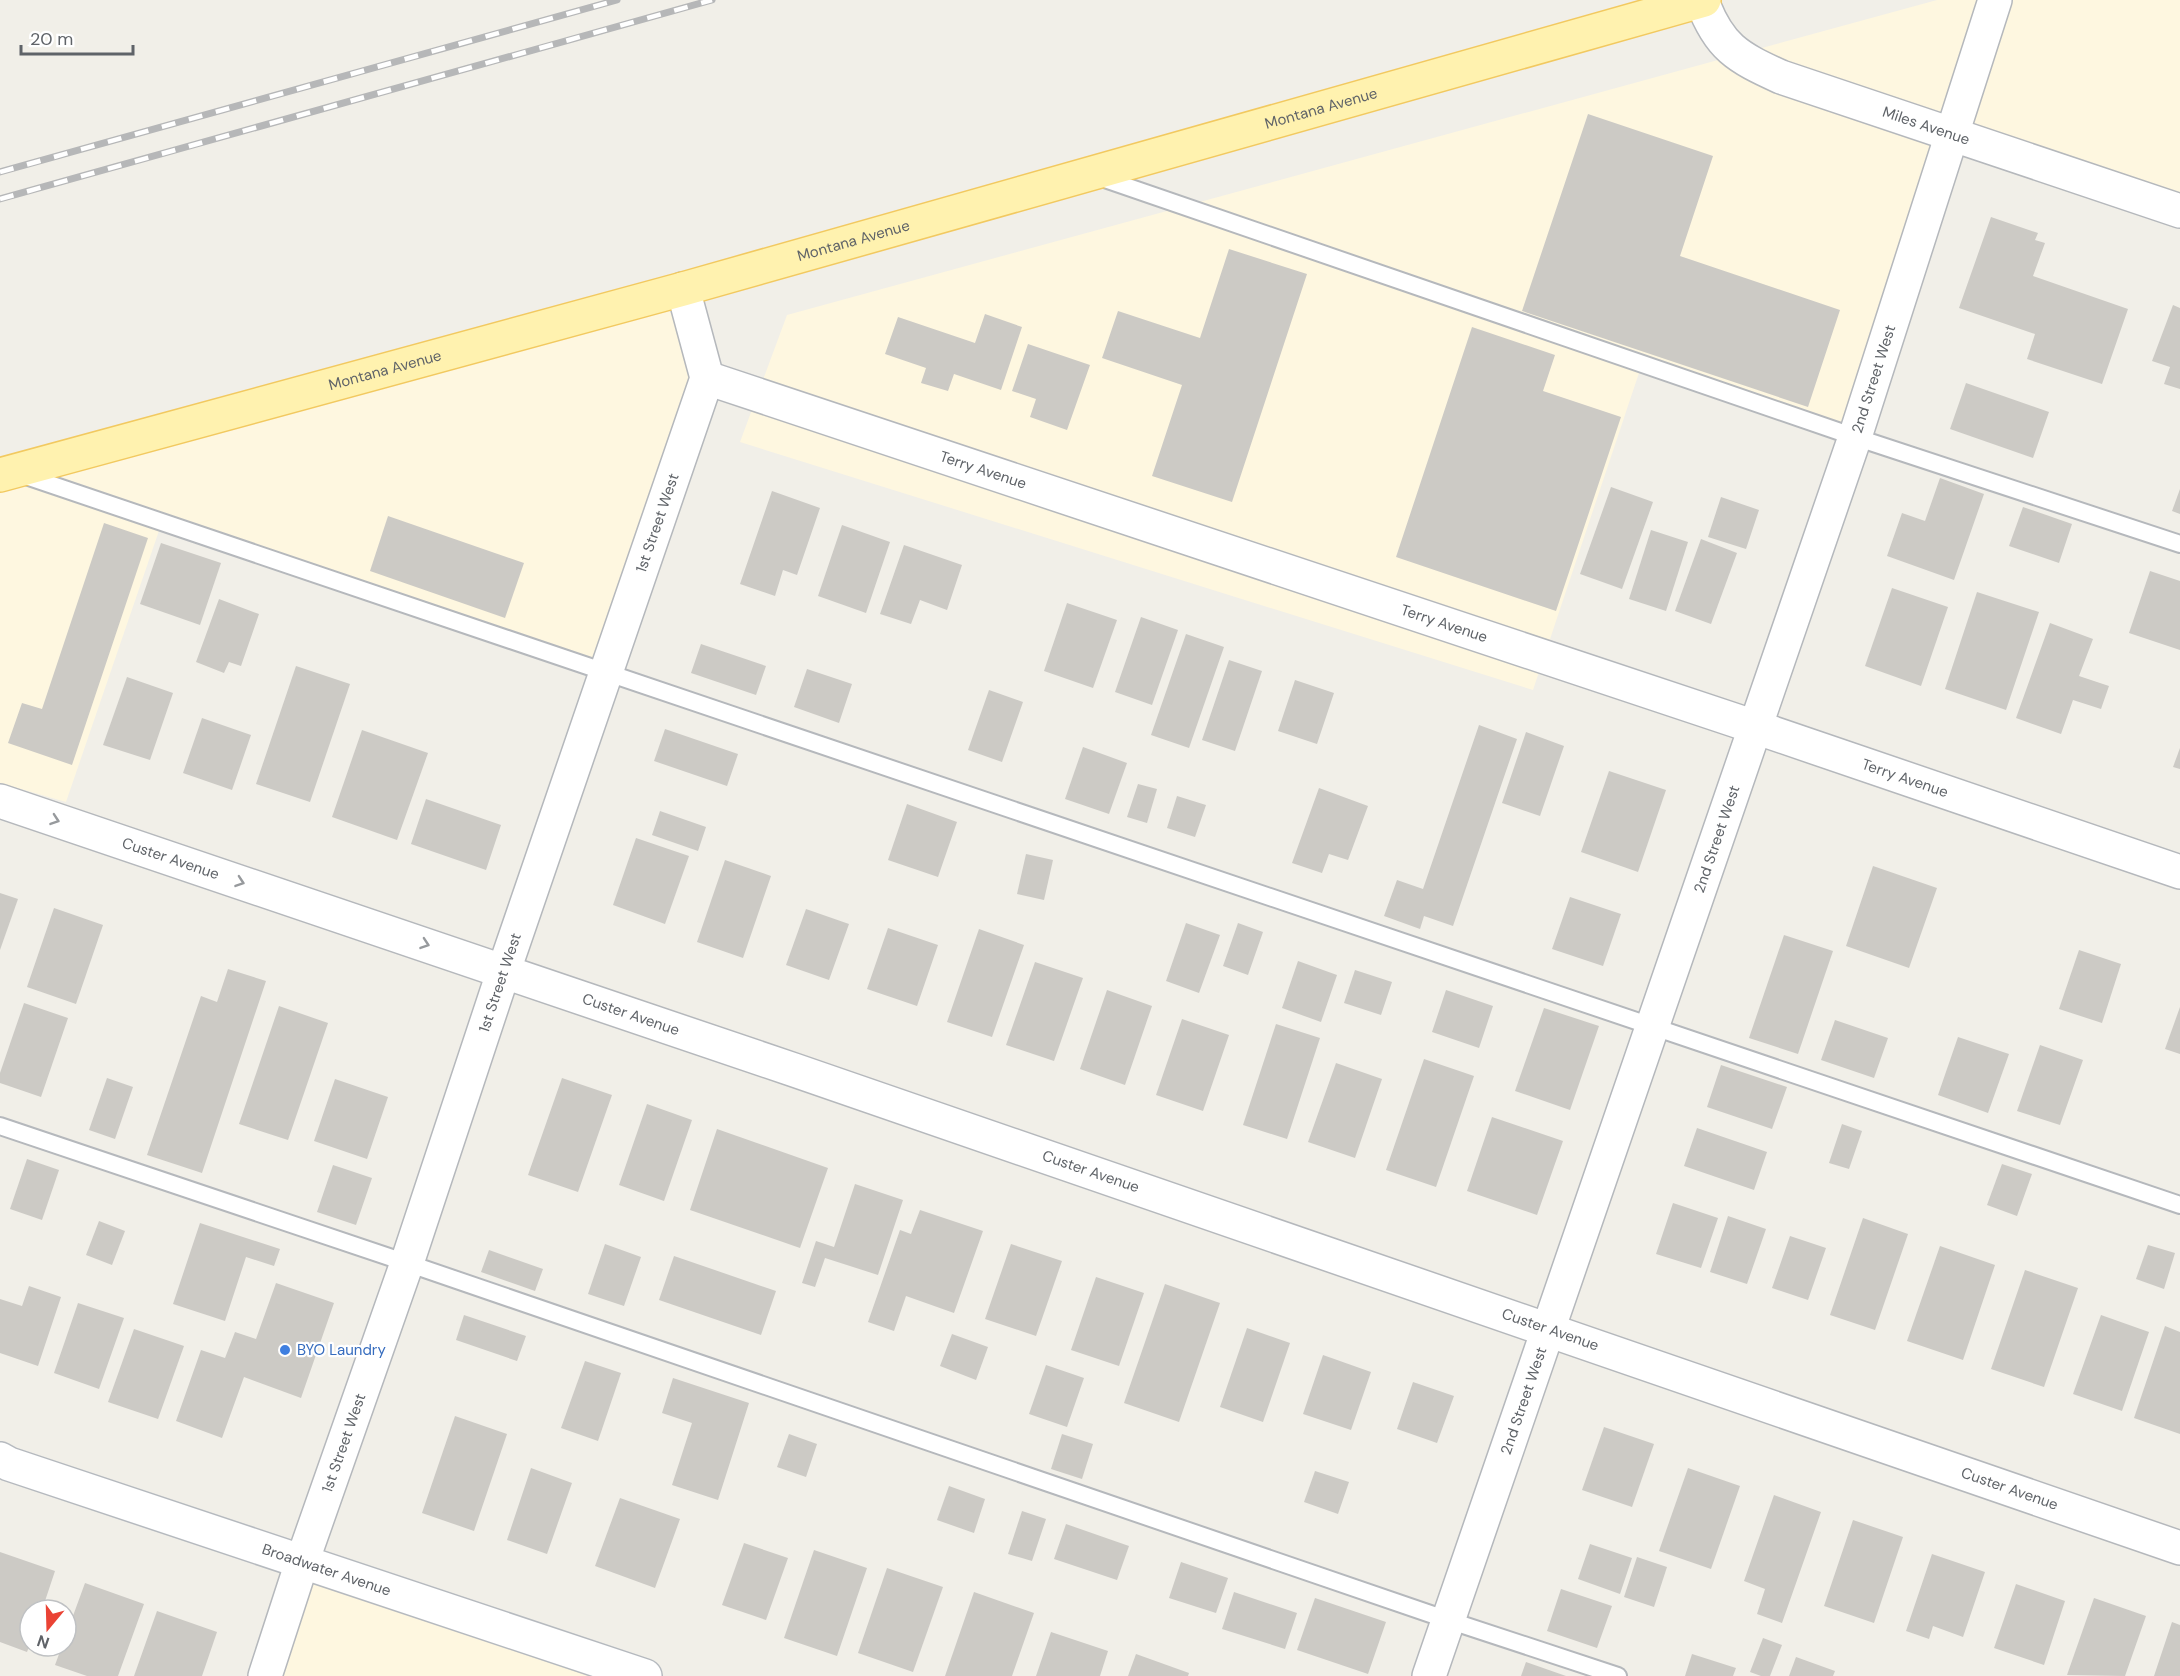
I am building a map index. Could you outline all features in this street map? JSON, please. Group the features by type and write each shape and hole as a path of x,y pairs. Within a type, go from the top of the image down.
{"main road":[{"name":"Montana Avenue","path":"7,473 683,289 1703,0"}],"street":[{"name":"Miles Avenue","path":"1703,0 1710,23 1722,42 1749,62 1781,77 2180,211"},
{"name":"2nd Street West","path":"1429,1676 1855,437 1995,0"},
{"path":"683,289 707,378"},
{"name":"1st Street West","path":"265,1676 707,378"},
{"name":"Terry Avenue","path":"707,378 2180,872"},
{"name":"Custer Avenue","path":"0,801 504,970 1549,1328 2180,1548"},
{"name":"Broadwater Avenue","path":"3,1462 645,1676"}],"lane":[{"path":"1089,174 1855,437 2180,544"},
{"path":"7,473 607,670 1652,1028 2180,1204"},
{"path":"0,1126 1618,1676"}],"shaded area":[{"path":"1937,0 2180,0 2180,211 1952,136 1855,437 1642,364 1533,690 740,442 787,315"},
{"path":"683,289 707,378 607,670 162,522 66,802 0,783 0,475"},
{"path":"302,1562 645,1676 265,1676"}],"building":[{"path":"1588,114 1713,156 1680,256 1840,310 1808,407 1522,311"},
{"path":"1991,217 2038,233 2035,240 2045,243 2033,276 2128,309 2102,384 2027,359 2035,334 1959,308"},
{"path":"1229,249 1307,274 1232,502 1152,476 1182,385 1102,358 1118,311 1200,338"},
{"path":"2173,305 2180,308 2180,389 2164,384 2170,367 2152,361"},
{"path":"985,314 1022,327 1001,390 954,374 948,391 921,383 926,368 885,354 898,317 975,343"},
{"path":"1472,327 1555,355 1543,391 1621,417 1556,611 1396,557"},
{"path":"1028,344 1090,365 1067,430 1030,417 1036,399 1012,391"},
{"path":"1966,383 2049,412 2033,458 1950,429"},
{"path":"1940,478 1984,494 1954,580 1887,556 1902,513 1925,521"},
{"path":"1611,487 1653,502 1622,589 1580,574"},
{"path":"2180,489 2180,514 2172,511"},
{"path":"772,491 820,508 797,575 783,570 775,596 740,584"},
{"path":"1721,497 1759,510 1746,549 1708,537"},
{"path":"2023,507 2072,524 2059,563 2009,546"},
{"path":"388,516 524,563 505,618 370,571"},
{"path":"104,523 148,538 72,765 8,743 22,703 42,709"},
{"path":"842,525 890,542 866,613 818,596"},
{"path":"1651,530 1688,542 1666,611 1629,599"},
{"path":"1701,539 1737,553 1711,624 1675,611"},
{"path":"161,543 221,563 200,625 140,604"},
{"path":"904,545 962,565 947,610 920,600 911,624 880,614"},
{"path":"2150,571 2180,581 2180,650 2129,633"},
{"path":"1892,588 1948,607 1921,686 1865,666"},
{"path":"1977,592 2039,612 2006,710 1945,689"},
{"path":"219,599 259,614 241,666 229,662 224,673 196,662"},
{"path":"1067,603 1117,620 1093,688 1044,671"},
{"path":"1141,617 1178,630 1152,705 1115,692"},
{"path":"2050,623 2093,639 2079,676 2109,686 2101,709 2073,700 2061,734 2016,718"},
{"path":"1186,634 1224,647 1189,748 1151,735"},
{"path":"701,644 766,666 756,695 691,673"},
{"path":"1229,660 1262,671 1235,751 1202,740"},
{"path":"296,666 350,684 310,802 256,784"},
{"path":"807,669 852,684 839,723 794,707"},
{"path":"127,677 173,693 150,760 103,745"},
{"path":"1295,680 1334,693 1317,744 1278,731"},
{"path":"989,690 1023,702 1002,762 968,750"},
{"path":"202,718 251,735 232,790 183,773"},
{"path":"1479,725 1517,739 1453,926 1424,916 1420,929 1384,916 1397,880 1423,889"},
{"path":"665,729 738,754 727,786 654,761"},
{"path":"362,730 428,753 397,840 332,817"},
{"path":"1526,732 1564,746 1540,816 1502,803"},
{"path":"1083,747 1127,763 1109,814 1065,799"},
{"path":"2180,748 2180,769 2173,767"},
{"path":"1609,771 1666,790 1638,872 1581,852"},
{"path":"1138,784 1157,789 1147,823 1127,817"},
{"path":"1319,788 1368,806 1348,860 1329,854 1322,873 1292,863"},
{"path":"1177,796 1206,805 1195,837 1167,828"},
{"path":"426,799 501,825 486,870 411,844"},
{"path":"907,804 957,822 938,877 888,860"},
{"path":"660,811 706,827 698,851 652,835"},
{"path":"636,838 689,856 665,924 613,905"},
{"path":"1026,854 1053,860 1044,900 1017,894"},
{"path":"725,860 771,876 743,958 697,942"},
{"path":"1873,866 1937,888 1909,968 1846,946"},
{"path":"0,893 18,899 0,950"},
{"path":"1570,897 1621,914 1603,966 1552,949"},
{"path":"54,908 103,925 76,1004 27,987"},
{"path":"806,909 849,924 829,980 786,965"},
{"path":"1186,923 1220,935 1199,993 1166,981"},
{"path":"1238,923 1263,932 1248,975 1223,966"},
{"path":"888,928 938,945 917,1006 867,989"},
{"path":"979,929 1024,945 992,1037 947,1022"},
{"path":"1784,935 1833,951 1798,1054 1749,1038"},
{"path":"2079,950 2121,964 2102,1023 2059,1009"},
{"path":"1298,961 1337,975 1321,1022 1282,1008"},
{"path":"1035,962 1083,978 1054,1061 1006,1045"},
{"path":"228,969 266,981 202,1173 147,1155 201,996 217,1002"},
{"path":"1355,970 1392,982 1381,1015 1344,1003"},
{"path":"1107,990 1152,1006 1125,1085 1080,1069"},
{"path":"1446,990 1493,1006 1479,1048 1432,1032"},
{"path":"24,1003 68,1018 41,1097 0,1083 0,1073"},
{"path":"279,1006 328,1023 288,1140 239,1124"},
{"path":"2180,1007 2180,1054 2165,1049"},
{"path":"1544,1008 1599,1026 1570,1110 1515,1091"},
{"path":"1182,1019 1229,1035 1203,1111 1156,1095"},
{"path":"1835,1020 1888,1038 1874,1078 1821,1060"},
{"path":"1276,1024 1320,1038 1287,1139 1243,1125"},
{"path":"1958,1037 2009,1054 1988,1113 1938,1095"},
{"path":"2040,1045 2083,1060 2060,1125 2017,1111"},
{"path":"1424,1059 1474,1076 1436,1187 1386,1170"},
{"path":"1336,1063 1382,1079 1355,1158 1308,1142"},
{"path":"1721,1065 1787,1087 1772,1129 1707,1107"},
{"path":"107,1078 133,1087 115,1139 89,1130"},
{"path":"562,1078 612,1095 578,1192 528,1175"},
{"path":"335,1079 388,1097 367,1159 314,1141"},
{"path":"647,1104 692,1120 664,1201 619,1185"},
{"path":"1492,1117 1563,1141 1537,1215 1467,1191"},
{"path":"1842,1124 1862,1131 1849,1169 1829,1163"},
{"path":"1697,1128 1767,1152 1754,1190 1684,1166"},
{"path":"717,1129 828,1168 800,1248 690,1210"},
{"path":"27,1159 59,1170 42,1220 10,1209"},
{"path":"2002,1164 2032,1174 2017,1216 1987,1205"},
{"path":"333,1165 372,1178 356,1225 317,1212"},
{"path":"855,1184 903,1200 878,1275 825,1258 815,1287 802,1283 816,1241 834,1247"},
{"path":"1673,1203 1718,1218 1701,1268 1656,1254"},
{"path":"920,1210 983,1231 954,1313 906,1296 894,1331 868,1322 900,1230 911,1234"},
{"path":"1728,1216 1766,1229 1747,1284 1710,1272"},
{"path":"1863,1218 1908,1234 1875,1330 1830,1315"},
{"path":"99,1221 125,1231 112,1265 86,1255"},
{"path":"200,1223 280,1249 274,1266 246,1257 225,1321 173,1304"},
{"path":"1790,1236 1826,1248 1808,1300 1772,1288"},
{"path":"605,1244 641,1257 624,1306 588,1294"},
{"path":"1011,1244 1062,1261 1036,1336 985,1319"},
{"path":"2148,1245 2175,1253 2164,1289 2136,1279"},
{"path":"1940,1246 1995,1265 1963,1360 1907,1341"},
{"path":"489,1250 543,1269 535,1291 481,1272"},
{"path":"674,1256 776,1291 761,1335 659,1300"},
{"path":"2025,1270 2078,1288 2044,1387 1991,1369"},
{"path":"1096,1277 1144,1293 1119,1366 1071,1350"},
{"path":"276,1283 334,1303 301,1398 244,1377 222,1438 176,1421 201,1350 225,1358 235,1332 256,1339"},
{"path":"1165,1284 1220,1303 1179,1422 1124,1403"},
{"path":"29,1286 61,1297 38,1366 0,1353 0,1299 22,1306"},
{"path":"78,1303 124,1318 99,1389 54,1373"},
{"path":"464,1315 526,1336 517,1361 456,1340"},
{"path":"2101,1315 2149,1332 2122,1411 2073,1394"},
{"path":"2165,1326 2180,1332 2180,1434 2134,1418"},
{"path":"1247,1328 1290,1343 1263,1422 1220,1407"},
{"path":"134,1329 184,1346 158,1419 108,1402"},
{"path":"952,1334 988,1347 976,1380 940,1366"},
{"path":"1323,1355 1371,1372 1351,1430 1303,1414"},
{"path":"585,1361 621,1373 598,1441 561,1428"},
{"path":"1046,1365 1084,1378 1067,1427 1029,1414"},
{"path":"673,1378 749,1403 718,1500 672,1485 692,1423 662,1413"},
{"path":"1413,1382 1454,1396 1437,1443 1397,1429"},
{"path":"455,1416 507,1434 474,1531 422,1513"},
{"path":"1604,1427 1654,1444 1632,1507 1582,1490"},
{"path":"789,1434 817,1444 806,1477 777,1467"},
{"path":"1062,1434 1093,1444 1082,1479 1051,1469"},
{"path":"531,1468 572,1483 547,1554 507,1540"},
{"path":"1688,1468 1740,1486 1711,1569 1659,1551"},
{"path":"1315,1471 1349,1482 1338,1514 1304,1502"},
{"path":"949,1486 985,1499 974,1533 937,1520"},
{"path":"1774,1495 1821,1512 1782,1623 1757,1614 1765,1589 1744,1581"},
{"path":"620,1498 680,1519 655,1588 595,1566"},
{"path":"1022,1511 1046,1519 1032,1561 1008,1554"},
{"path":"1853,1520 1903,1537 1874,1623 1824,1606"},
{"path":"1066,1524 1129,1546 1117,1580 1054,1559"},
{"path":"744,1543 788,1558 766,1620 722,1605"},
{"path":"1590,1544 1632,1558 1620,1594 1578,1579"},
{"path":"814,1550 867,1568 837,1656 784,1638"},
{"path":"0,1552 55,1571 46,1598 18,1598 18,1649 0,1642"},
{"path":"1932,1554 1985,1572 1963,1637 1933,1626 1929,1639 1906,1631"},
{"path":"1637,1557 1667,1567 1654,1607 1624,1597"},
{"path":"1181,1562 1228,1578 1216,1613 1169,1598"},
{"path":"887,1568 943,1587 913,1672 858,1653"},
{"path":"85,1583 144,1604 118,1676 87,1676 55,1665 58,1658 78,1658 78,1602"},
{"path":"2016,1584 2065,1601 2044,1665 1994,1648"},
{"path":"1561,1589 1612,1606 1597,1648 1547,1631"},
{"path":"974,1592 1034,1613 1012,1676 945,1676"},
{"path":"1234,1592 1297,1613 1285,1649 1222,1629"},
{"path":"1315,1598 1386,1622 1368,1674 1297,1650"},
{"path":"2094,1598 2146,1616 2125,1676 2067,1675"},
{"path":"157,1611 217,1632 202,1676 134,1676"},
{"path":"2172,1622 2180,1625 2180,1676 2154,1676"},
{"path":"1051,1632 1108,1651 1100,1676 1036,1676"},
{"path":"1763,1638 1782,1645 1770,1676 1750,1672"},
{"path":"1136,1654 1189,1673 1188,1676 1128,1676"},
{"path":"1692,1654 1736,1668 1733,1676 1685,1676"},
{"path":"1796,1657 1835,1671 1833,1676 1789,1676"},
{"path":"1526,1662 1566,1676 1521,1676"}],"railway":[{"path":"0,172 617,0"},
{"path":"0,199 712,0"}],"place":[{"name":"BYO Laundry","path":"285,1350"}]}
